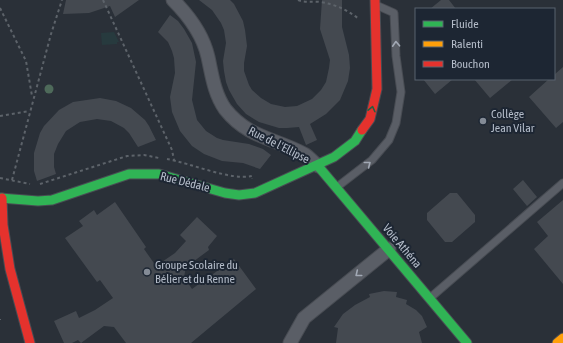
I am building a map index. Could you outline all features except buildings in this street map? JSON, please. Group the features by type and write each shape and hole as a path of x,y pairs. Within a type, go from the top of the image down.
{"street":[{"name":"Rue de l'Ellipse","path":"173,0 183,10 199,32 208,57 214,86 224,107 236,122 260,137 304,155 318,166"},
{"name":"Rue Dédale","path":"1,198 38,201 52,200 129,174 159,174 239,195 255,193 318,166 334,157 355,141 370,119 377,89 375,2"},
{"name":"Voie Athéna","path":"318,166 467,343"},
{"path":"1,198 3,225 10,269 30,343"},
{"path":"290,343 304,318 389,249"},
{"path":"557,343 563,338"}],"lane":[{"path":"336,187 372,160 389,140 396,123 401,92 396,56 394,13 375,2"},
{"path":"430,298 563,183"}],"path":[{"path":"1,198 12,180 29,111 62,0"},
{"path":"103,0 172,150 174,160"},
{"path":"298,0 325,3 346,9 366,23 375,23"},
{"path":"0,8 26,61 33,98"},
{"path":"0,116 29,111"}],"green space":[{"path":"114,32 119,42 117,42 117,44 102,45 101,33"}],"traffic: fast":[{"path":"0,198 38,201 52,200 129,174 159,174 225,193 239,195 255,193 334,157 355,141 362,130"},
{"path":"318,166 467,343"}],"traffic: slow":[{"path":"557,343 563,338"}],"traffic: jam":[{"path":"362,130 370,119 377,89 375,0"},
{"path":"2,198 3,225 10,269 30,343"}],"place":[{"name":"Collège Jean Vilar","path":"483,121"},
{"name":"Groupe Scolaire du Bélier et du Renne","path":"147,272"}]}
